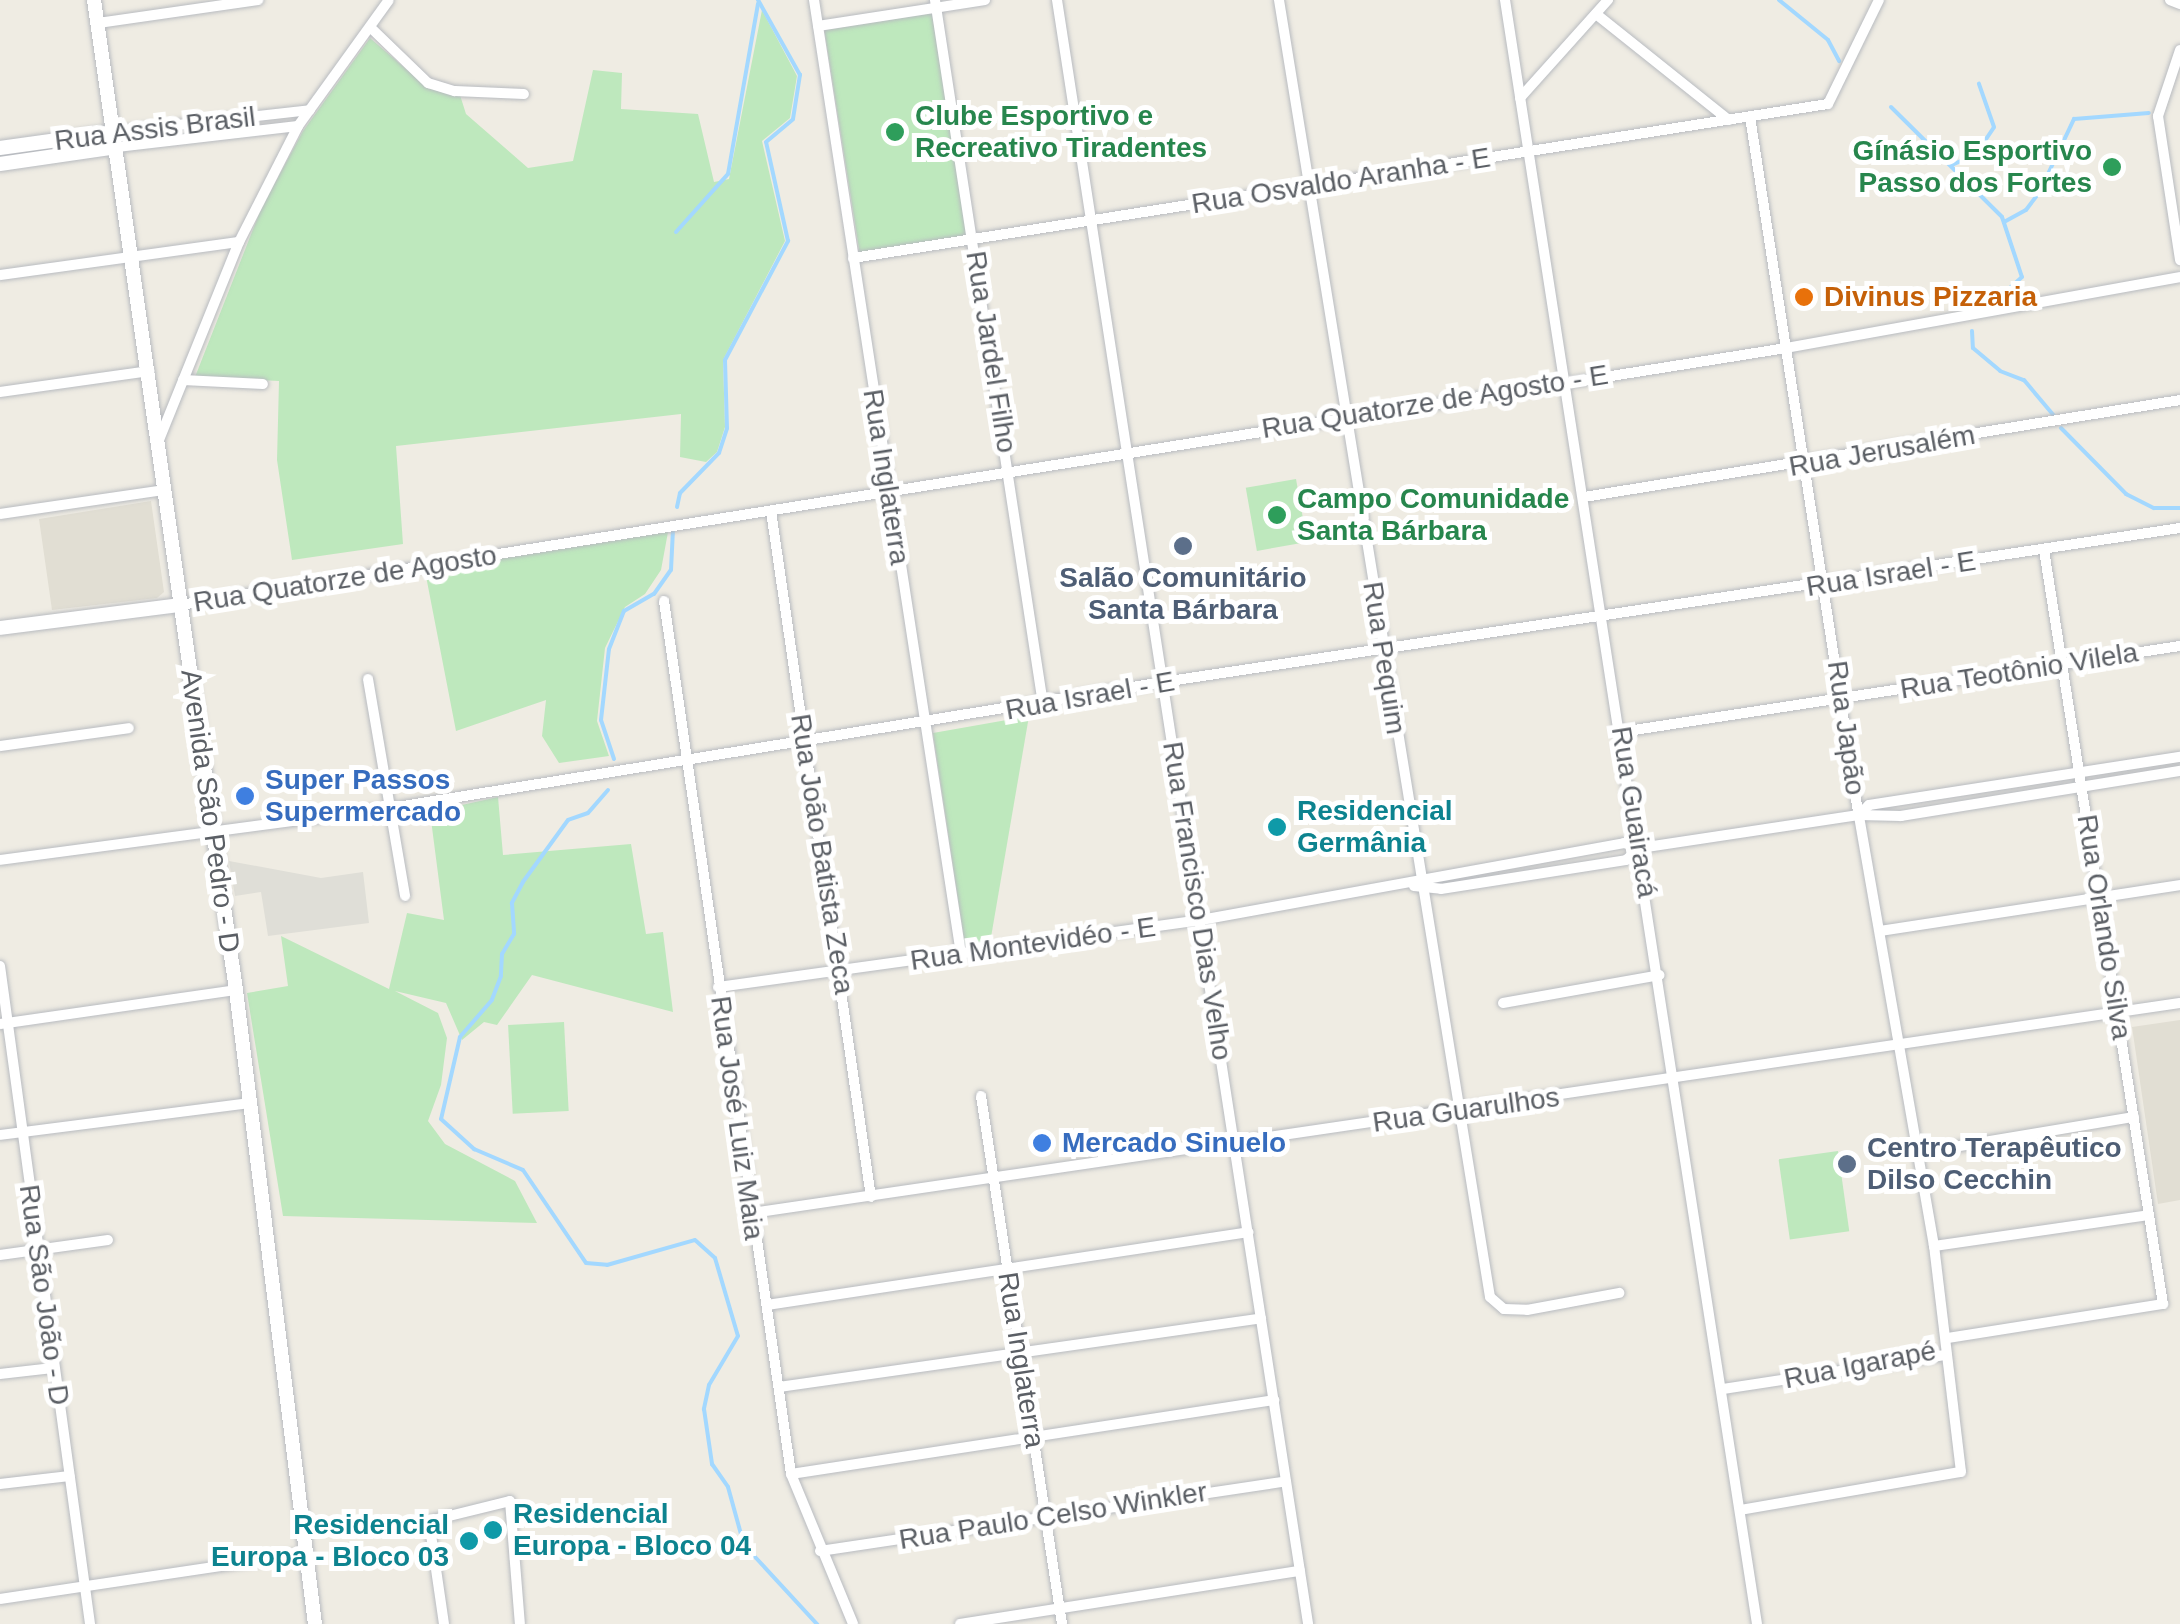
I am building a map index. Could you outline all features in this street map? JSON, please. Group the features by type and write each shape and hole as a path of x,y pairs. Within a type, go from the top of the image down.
{"street":[{"name":"Avenida São Pedro - D","path":"94,0 236,990 315,1624"},
{"path":"98,23 258,0"},
{"path":"159,441 238,242 298,126 389,0"},
{"name":"Rua Inglaterra","path":"814,0 961,954"},
{"path":"818,26 936,4 985,0"},
{"name":"Rua Francisco Dias Velho","path":"1056,0 1308,1624"},
{"name":"Rua Pequim","path":"1279,0 1456,1112 1490,1297 1504,1309 1619,1293"},
{"name":"Rua Guairacá","path":"1505,0 1660,975 1757,1623"},
{"path":"1520,98 1608,0"},
{"name":"Rua Osvaldo Aranha - E","path":"854,258 1828,104 1879,0"},
{"path":"2170,0 2180,4"},
{"name":"Rua Jardel Filho","path":"936,4 1043,704"},
{"path":"1596,14 1729,120"},
{"path":"370,27 428,83 524,94"},
{"path":"2180,50 2158,116 2180,260"},
{"name":"Rua Assis Brasil","path":"1,156 310,110"},
{"name":"Rua Japão","path":"1750,117 1858,815 1948,1338"},
{"name":"Rua Assis Brasil","path":"116,140 298,126"},
{"path":"0,275 238,242"},
{"name":"Rua Quatorze de Agosto - E","path":"690,524 1565,380 1786,348 2180,277"},
{"path":"0,392 150,371"},
{"path":"184,380 263,384"},
{"name":"Rua Jerusalém","path":"1584,497 2180,400"},
{"path":"0,514 164,490"},
{"name":"Rua João Batista Zeca","path":"771,511 871,1198"},
{"name":"Rua Quatorze de Agosto","path":"0,628 180,605 690,524"},
{"name":"Rua Israel - E","path":"0,860 213,828 391,808 1163,682 1383,652 2180,528"},
{"name":"Rua Orlando Silva","path":"2044,550 2163,1304"},
{"name":"Rua José Luiz Maia","path":"664,601 791,1474 852,1624"},
{"name":"Rua Teotônio Vilela","path":"1621,732 2180,646"},
{"path":"368,679 405,896"},
{"path":"0,746 129,728"},
{"name":"Rua Montevidéo - E","path":"1858,815 1869,806 2180,756"},
{"name":"Rua Montevidéo - E","path":"718,988 1201,920 1624,843 1640,848 1858,815 1901,816 2180,771"},
{"name":"Rua Montevidéo - E","path":"1419,882 1441,889 1626,860 1640,848"},
{"path":"1880,930 2180,885"},
{"name":"Rua São João - D","path":"0,966 4,1023 90,1624"},
{"path":"1503,1003 1660,975"},
{"path":"4,1023 236,990"},
{"name":"Rua Guarulhos","path":"752,1212 992,1181 2180,1003"},
{"name":"Rua Inglaterra","path":"981,1096 1062,1624"},
{"path":"0,1136 249,1103"},
{"path":"1918,1153 2134,1118"},
{"path":"1934,1246 2149,1215"},
{"path":"767,1306 1248,1232"},
{"path":"0,1255 108,1240"},
{"name":"Rua Igarapé","path":"1723,1389 1946,1355 1948,1338 2163,1304"},
{"path":"779,1387 1261,1318"},
{"path":"1740,1510 1962,1472 1946,1355"},
{"path":"0,1374 53,1368"},
{"path":"791,1474 1274,1400"},
{"path":"0,1484 70,1476"},
{"name":"Rua Paulo Celso Winkler","path":"820,1551 1286,1481"},
{"path":"444,1624 429,1521 510,1501 520,1624"},
{"path":"0,1598 308,1553"},
{"path":"960,1624 1300,1571"},
{"path":"1742,1624 1757,1623"}],"shaded area":[{"path":"151,501 164,592 157,598 52,610 39,519"},
{"path":"229,861 321,878 363,872 369,923 268,936 261,892 235,896"},
{"path":"2180,1020 2180,1200 2158,1204 2132,1027"}],"green space":[{"path":"762,10 797,76 790,118 762,141 785,241 723,360 725,427 717,452 706,462 680,457 681,414 396,446 403,544 292,560 277,460 279,381 195,377 261,209 303,131 370,38 428,88 460,95 466,114 528,168 573,161 593,70 622,73 621,109 698,114 714,182 729,179"},
{"name":"Clube Esportivo e Recreativo Tiradentes","path":"932,13 967,235 860,252 824,30"},
{"name":"Campo Comunidade Santa Bárbara","path":"1296,479 1307,542 1257,551 1246,488"},
{"path":"668,532 661,570 645,594 625,607 605,648 597,721 609,756 559,763 542,736 546,700 456,731 425,571"},
{"path":"1029,716 990,943 965,945 933,733"},
{"path":"498,797 503,855 631,844 646,934 663,932 673,1012 532,975 497,1025 484,1022 462,1040 446,1003 395,991 438,1013 447,1038 441,1085 428,1121 445,1144 515,1181 537,1223 283,1216 247,993 288,986 281,936 389,989 407,913 444,920 430,812"},
{"path":"564,1022 569,1111 513,1114 508,1025"},
{"path":"1838,1151 1849,1231 1790,1240 1779,1159"}],"waterway":[{"path":"677,507 680,493 719,453 727,428 725,360 788,241 766,142 793,119 800,75 758,0"},
{"path":"1779,0 1828,40 1839,61"},
{"path":"676,232 728,174 758,4"},
{"path":"1952,165 1976,154 1994,127 1979,84"},
{"path":"1891,107 2002,217 2022,277 1999,298"},
{"path":"2004,222 2026,210 2039,193 2074,119 2149,113"},
{"path":"1972,331 1973,348 2000,371 2024,380 2055,417"},
{"path":"2061,428 2126,494 2154,508 2180,508"},
{"path":"614,759 601,720 609,649 624,611 654,594 671,570 673,529"},
{"path":"608,790 588,813 568,820 512,903 514,934 502,954 501,976 492,1000 460,1037 441,1119 474,1149 523,1170 586,1263 607,1265 695,1240 715,1258 738,1336 709,1385 704,1409 712,1464 728,1487 744,1545 817,1624"}],"place":[{"name":"Clube Esportivo e Recreativo Tiradentes","path":"895,132"},
{"name":"Gínásio Esportivo Passo dos Fortes","path":"2112,167"},
{"name":"Divinus Pizzaria","path":"1804,297"},
{"name":"Campo Comunidade Santa Bárbara","path":"1277,515"},
{"name":"Salão Comunitário Santa Bárbara","path":"1183,546"},
{"name":"Super Passos Supermercado","path":"245,796"},
{"name":"Residencial Germânia","path":"1277,827"},
{"name":"Mercado Sinuelo","path":"1042,1143"},
{"name":"Centro Terapêutico Dilso Cecchin","path":"1847,1164"},
{"name":"Residencial Europa - Bloco 04","path":"493,1530"},
{"name":"Residencial Europa - Bloco 03","path":"469,1541"}]}
